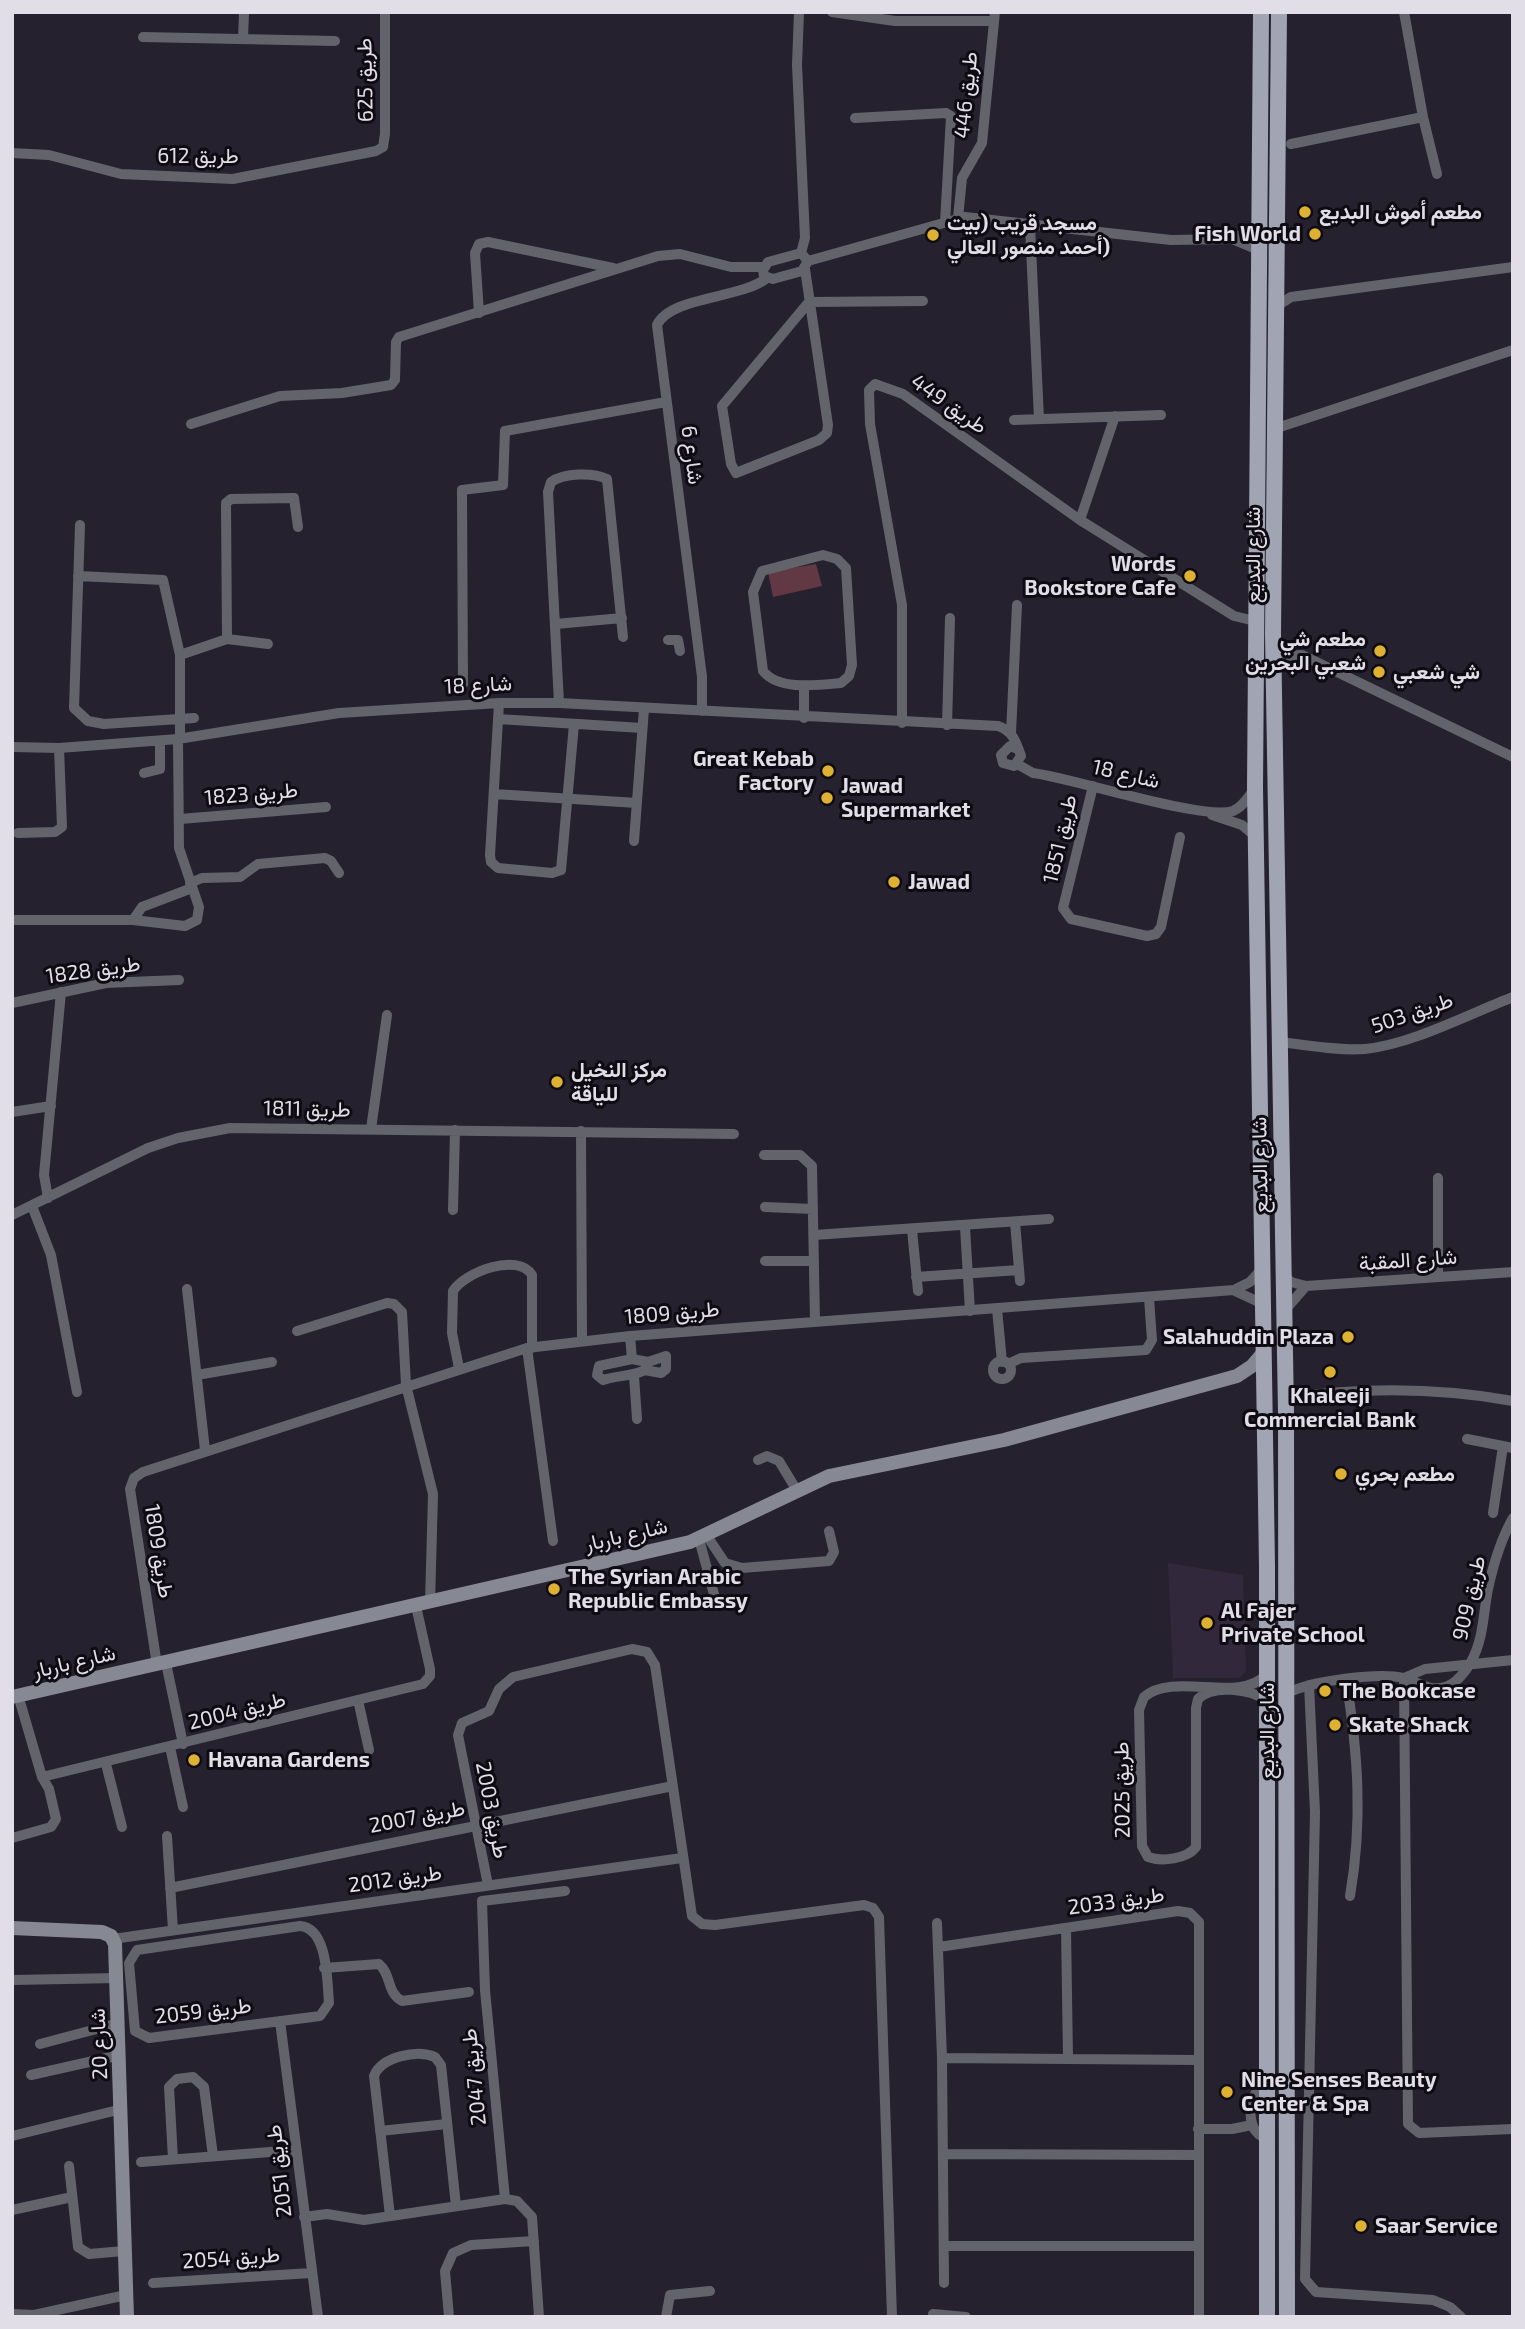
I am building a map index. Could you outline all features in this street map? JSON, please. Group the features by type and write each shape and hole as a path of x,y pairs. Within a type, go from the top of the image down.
{"main road":[{"name":"شارع البديع","path":"1261,12 1255,788 1268,1701 1267,2317"},
{"name":"شارع البديع","path":"1279,12 1274,289 1274,666 1281,1202 1285,1313 1288,1693 1287,2317"},
{"path":"1261,1203 1281,1202"}],"street":[{"path":"243,39 244,12"},
{"name":"طريق 625","path":"383,147 385,12"},
{"path":"799,12 797,65 805,261 808,302 827,433 819,440 736,473 731,464 722,406 808,302 922,301"},
{"path":"832,12 895,21 994,17"},
{"path":"1404,12 1423,117 1437,174"},
{"name":"طريق 446","path":"958,218 962,178 982,143 994,17"},
{"path":"143,37 335,41"},
{"path":"855,118 946,113 951,116 945,223"},
{"path":"1291,144 1423,117"},
{"name":"طريق 612","path":"12,153 49,155 121,174 233,178 383,147"},
{"path":"191,424 280,396 342,393 391,384 395,380 396,342 399,337 614,269 673,254 694,256 731,267 764,267 785,257 805,261 958,218 1171,240 1231,239 1258,227"},
{"path":"1030,226 1039,419"},
{"path":"1231,239 1258,250"},
{"path":"479,313 475,253 478,244 488,242 614,269"},
{"path":"785,257 789,274"},
{"name":"شارع 6","path":"702,711 703,685 657,330 663,316 757,285 767,278 789,274 805,261"},
{"path":"764,267 767,278"},
{"path":"1274,309 1291,297 1513,267"},
{"path":"1274,289 1291,297"},
{"path":"1274,429 1513,350"},
{"name":"طريق 449","path":"902,723 902,605 870,424 869,390 876,384 886,385 903,394 1080,520 1234,615 1255,621"},
{"path":"463,684 462,490 503,485 505,431 666,402"},
{"path":"1014,420 1161,415"},
{"path":"1080,520 1115,416"},
{"path":"559,703 548,492 551,482 558,477 598,474 607,479 624,637"},
{"path":"226,639 226,503 231,499 295,498 298,527"},
{"path":"80,525 74,708 88,721 104,724 194,718"},
{"path":"823,555 838,559 846,568 852,665 849,676 841,683 804,686 774,679 763,671 753,592 762,571 823,555"},
{"path":"12,920 133,920 185,926 194,923 200,912 181,857 180,655 163,580 157,577 78,576"},
{"path":"1017,605 1011,733 1019,756"},
{"path":"556,624 622,618"},
{"path":"947,725 950,618"},
{"path":"675,644 697,638"},
{"path":"180,655 226,639 268,644"},
{"path":"1274,666 1287,656 1302,655 1513,757"},
{"path":"804,686 804,718"},
{"path":"499,702 491,862 498,867 552,873 563,867 574,724"},
{"name":"شارع 18","path":"12,747 59,748 160,741 339,713 499,702 990,726 1011,733"},
{"path":"634,841 644,709"},
{"path":"498,719 642,728"},
{"path":"990,726 998,733 1004,749"},
{"path":"144,773 160,769 160,741"},
{"path":"1010,746 1019,756 1012,766 1003,763 1001,755 1004,749 1010,746"},
{"path":"18,832 55,832 62,827 59,748"},
{"name":"شارع 18","path":"1019,756 1027,771 1202,811 1242,825 1256,837"},
{"name":"طريق 1851","path":"1093,786 1064,904 1065,915 1071,919 1147,936 1156,934 1161,927 1180,837"},
{"name":"شارع 18","path":"1202,811 1232,811 1242,805 1255,788"},
{"path":"494,794 637,803"},
{"name":"طريق 1823","path":"180,819 326,807"},
{"path":"133,920 142,907 202,878 240,877 258,864 325,858 331,860 339,873"},
{"name":"طريق 1828","path":"12,1003 106,984 179,981"},
{"path":"48,1198 44,1175 61,992"},
{"name":"طريق 503","path":"1279,1042 1348,1048 1378,1047 1399,1042 1513,997"},
{"path":"371,1129 387,1015"},
{"path":"12,1112 51,1105"},
{"name":"طريق 1811","path":"12,1215 148,1148 178,1138 230,1128 734,1134"},
{"path":"453,1210 455,1130"},
{"path":"581,1131 582,1341"},
{"path":"764,1155 800,1155 807,1159 813,1170 814,1321"},
{"path":"1438,1178 1438,1276"},
{"path":"32,1206 51,1255 77,1392"},
{"path":"765,1207 813,1209"},
{"path":"814,1235 965,1227 1049,1219"},
{"path":"1015,1222 1020,1281"},
{"path":"965,1227 970,1311"},
{"path":"912,1230 918,1292"},
{"path":"765,1261 814,1261"},
{"path":"459,1368 452,1333 453,1291 466,1278 509,1263 520,1264 532,1275 530,1348 553,1541"},
{"path":"916,1277 1019,1269"},
{"path":"1234,1290 1250,1282 1262,1269"},
{"name":"شارع المقبة","path":"1283,1275 1291,1282 1306,1286 1513,1272"},
{"path":"1285,1313 1295,1295 1306,1286"},
{"path":"187,1290 205,1450"},
{"path":"1234,1290 1263,1304"},
{"name":"طريق 1809","path":"183,1744 162,1664 131,1485 140,1473 459,1368 530,1348 630,1336 1234,1290"},
{"path":"997,1309 1005,1363 1021,1358 1146,1350 1152,1340 1149,1298"},
{"path":"297,1331 387,1303 394,1304 403,1315 406,1385 431,1482 423,1604"},
{"path":"630,1336 632,1359"},
{"path":"632,1359 663,1372 667,1366 665,1344"},
{"name":"شارع باربار","path":"15,1696 423,1604 703,1537 796,1489 840,1473 1004,1440 1237,1376 1252,1366 1264,1352"},
{"path":"634,1376 646,1366 666,1356"},
{"path":"632,1359 618,1369 634,1376"},
{"path":"197,1375 272,1362"},
{"path":"634,1376 637,1419"},
{"path":"1237,1376 1265,1388"},
{"path":"1285,1398 1407,1388 1457,1392 1513,1401"},
{"path":"1467,1439 1508,1447 1493,1513"},
{"path":"758,1460 767,1456 779,1461 796,1489"},
{"name":"طريق 909","path":"1404,1678 1420,1686 1444,1688 1455,1682 1470,1665 1479,1647 1488,1590 1497,1556 1513,1518"},
{"path":"703,1537 725,1563 742,1568 829,1561 834,1552 829,1531"},
{"path":"703,1537 715,1598"},
{"name":"طريق 2004","path":"42,1777 423,1684 428,1679 430,1669 423,1604"},
{"name":"طريق 2003","path":"488,1885 459,1741 459,1729 462,1723 489,1711 499,1689 513,1677 643,1649 651,1655 655,1665 673,1786"},
{"path":"1288,1693 1309,1685 1346,1679 1404,1678 1425,1669 1513,1660"},
{"name":"طريق 2025","path":"1196,1708 1196,1847 1188,1855 1152,1859 1142,1846 1140,1705 1144,1697 1151,1691 1182,1687 1248,1686 1267,1674"},
{"path":"1404,1678 1408,2124 1419,2133 1513,2129"},
{"path":"1346,1679 1360,1795 1357,1851 1350,1896"},
{"path":"1309,1685 1315,1812 1305,2279 1316,2291 1433,2300 1450,2307 1461,2317"},
{"path":"1182,1687 1196,1708"},
{"path":"1196,1708 1201,1696 1211,1692 1247,1692 1268,1701"},
{"path":"12,1838 48,1829 55,1822 49,1789 42,1777 15,1696"},
{"path":"358,1700 369,1751"},
{"path":"170,1747 183,1807"},
{"path":"106,1763 122,1827"},
{"path":"673,1786 690,1910 702,1924 715,1925 864,1905 873,1908 879,1916 892,2317"},
{"name":"طريق 2007","path":"170,1888 673,1786"},
{"path":"167,1836 173,1930"},
{"name":"طريق 2012","path":"113,1940 682,1858"},
{"name":"طريق 2047","path":"505,2199 485,1990 482,1901 565,1891"},
{"name":"طريق 2033","path":"939,1947 1178,1911 1195,1917 1201,1933 1198,2060 1199,2317"},
{"path":"937,1923 942,2058 944,2283"},
{"name":"طريق 2059","path":"300,1926 312,1929 319,1938 329,2003 324,2013 315,2018 280,2021 143,2037 134,2028 130,1959 141,1948 300,1926"},
{"path":"12,1928 102,1932 113,1940"},
{"path":"1066,1928 1068,2059"},
{"name":"شارع 20","path":"113,1940 118,1978 127,2317"},
{"path":"324,1968 379,1964 386,1970 391,1992 402,2001 469,1992"},
{"path":"13,1980 118,1978"},
{"name":"طريق 2051","path":"280,2021 303,2217 318,2317"},
{"path":"40,2044 119,2023"},
{"path":"390,2216 376,2071 387,2061 425,2054 435,2057 441,2065 456,2206"},
{"path":"31,2075 120,2055"},
{"path":"942,2058 1198,2060"},
{"path":"173,2159 168,2090 174,2081 193,2077 204,2087 213,2156"},
{"path":"1267,2086 1259,2089 1252,2099 1252,2126 1257,2135 1267,2138"},
{"path":"12,2136 122,2109"},
{"path":"380,2131 447,2124"},
{"path":"1198,2129 1252,2126"},
{"path":"141,2162 296,2150"},
{"path":"943,2154 1198,2155"},
{"path":"69,2166 76,2240 80,2250 89,2255 124,2251"},
{"path":"12,2210 72,2197"},
{"path":"303,2217 327,2214 358,2220 505,2199 517,2201 532,2217 539,2317"},
{"path":"449,2317 445,2271 453,2253 471,2245 534,2241"},
{"path":"944,2246 1199,2246"},
{"name":"طريق 2054","path":"153,2283 312,2273"},
{"path":"666,2317 670,2295 710,2291"},
{"path":"12,2314 34,2315 127,2295"},
{"path":"933,2314 966,2317"}],"shaded area":[{"path":"816,564 822,586 773,597 768,572"},
{"name":"Al Fajer Private School","path":"1168,1563 1243,1575 1246,1671 1239,1678 1173,1678"}],"place":[{"name":"مطعم أموش البديع","path":"1305,212"},
{"name":"Fish World","path":"1315,234"},
{"name":"مسجد قريب (بيت أحمد منصور العالي)","path":"933,235"},
{"name":"Words Bookstore Cafe","path":"1190,576"},
{"name":"مطعم شي شعبي البحرين","path":"1380,651"},
{"name":"شي شعبي","path":"1379,672"},
{"name":"Great Kebab Factory","path":"828,771"},
{"name":"Jawad Supermarket","path":"827,798"},
{"name":"Jawad","path":"894,882"},
{"name":"مركز النخيل للياقة","path":"557,1082"},
{"name":"Salahuddin Plaza","path":"1348,1337"},
{"name":"Khaleeji Commercial Bank","path":"1330,1372"},
{"name":"مطعم بحري","path":"1341,1474"},
{"name":"The Syrian Arabic Republic Embassy","path":"554,1589"},
{"name":"Al Fajer Private School","path":"1207,1623"},
{"name":"The Bookcase","path":"1325,1691"},
{"name":"Skate Shack","path":"1335,1725"},
{"name":"Havana Gardens","path":"194,1760"},
{"name":"Nine Senses Beauty Center & Spa","path":"1227,2092"},
{"name":"Saar Service","path":"1361,2226"}]}
